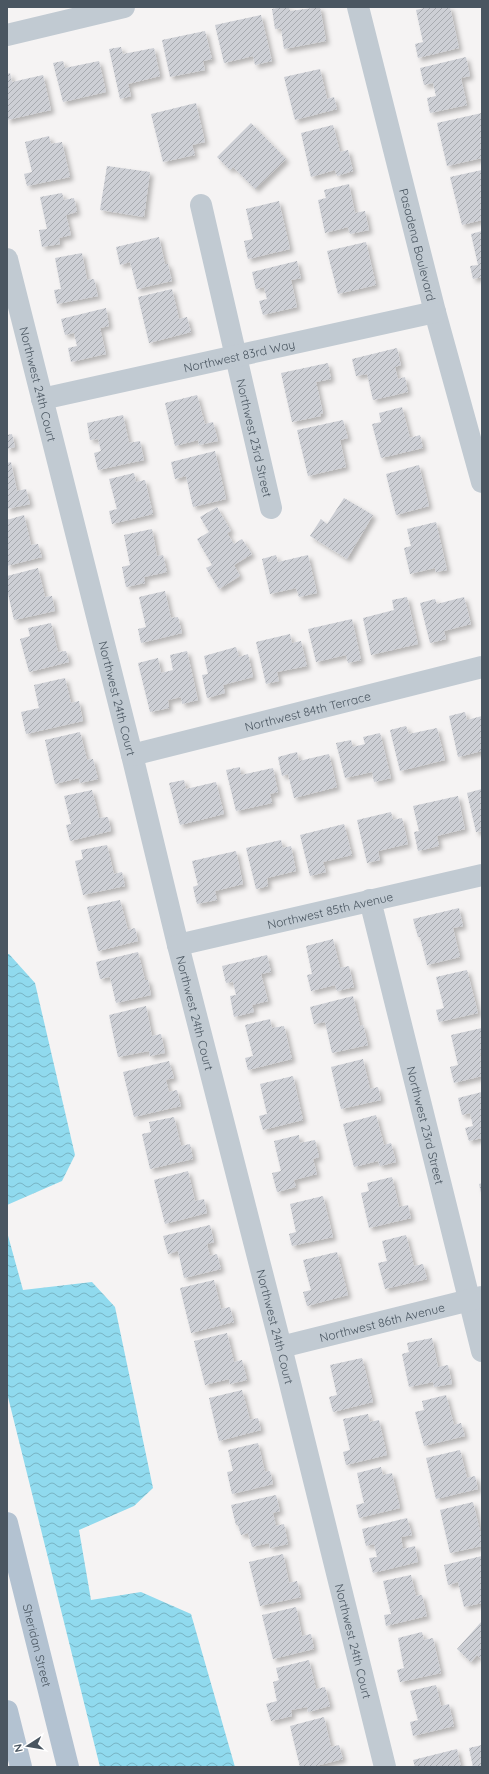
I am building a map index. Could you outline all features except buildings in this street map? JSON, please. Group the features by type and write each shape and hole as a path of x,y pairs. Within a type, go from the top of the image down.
{"main road":[{"name":"Sheridan Street","path":"7,1523 68,1767"},
{"path":"7,1711 21,1767"}],"street":[{"path":"7,35 124,7"},
{"name":"Pasadena Boulevard","path":"358,7 435,312 482,482"},
{"name":"Northwest 23rd Street","path":"201,205 271,508"},
{"name":"Northwest 24th Court","path":"7,259 132,755 178,945 281,1347 385,1767"},
{"name":"Northwest 83rd Way","path":"42,399 435,312"},
{"name":"Northwest 84th Terrace","path":"132,755 482,667"},
{"name":"Northwest 85th Avenue","path":"178,945 482,875"},
{"name":"Northwest 23rd Street","path":"370,900 476,1298 482,1351"},
{"name":"Northwest 86th Avenue","path":"281,1347 476,1298"}],"water":[{"path":"7,954 9,954 35,983 75,1155 62,1181 7,1205"},
{"path":"7,1232 23,1290 92,1282 115,1307 153,1488 134,1506 79,1530 91,1600 141,1592 191,1614 235,1767 100,1767 7,1393"}]}
